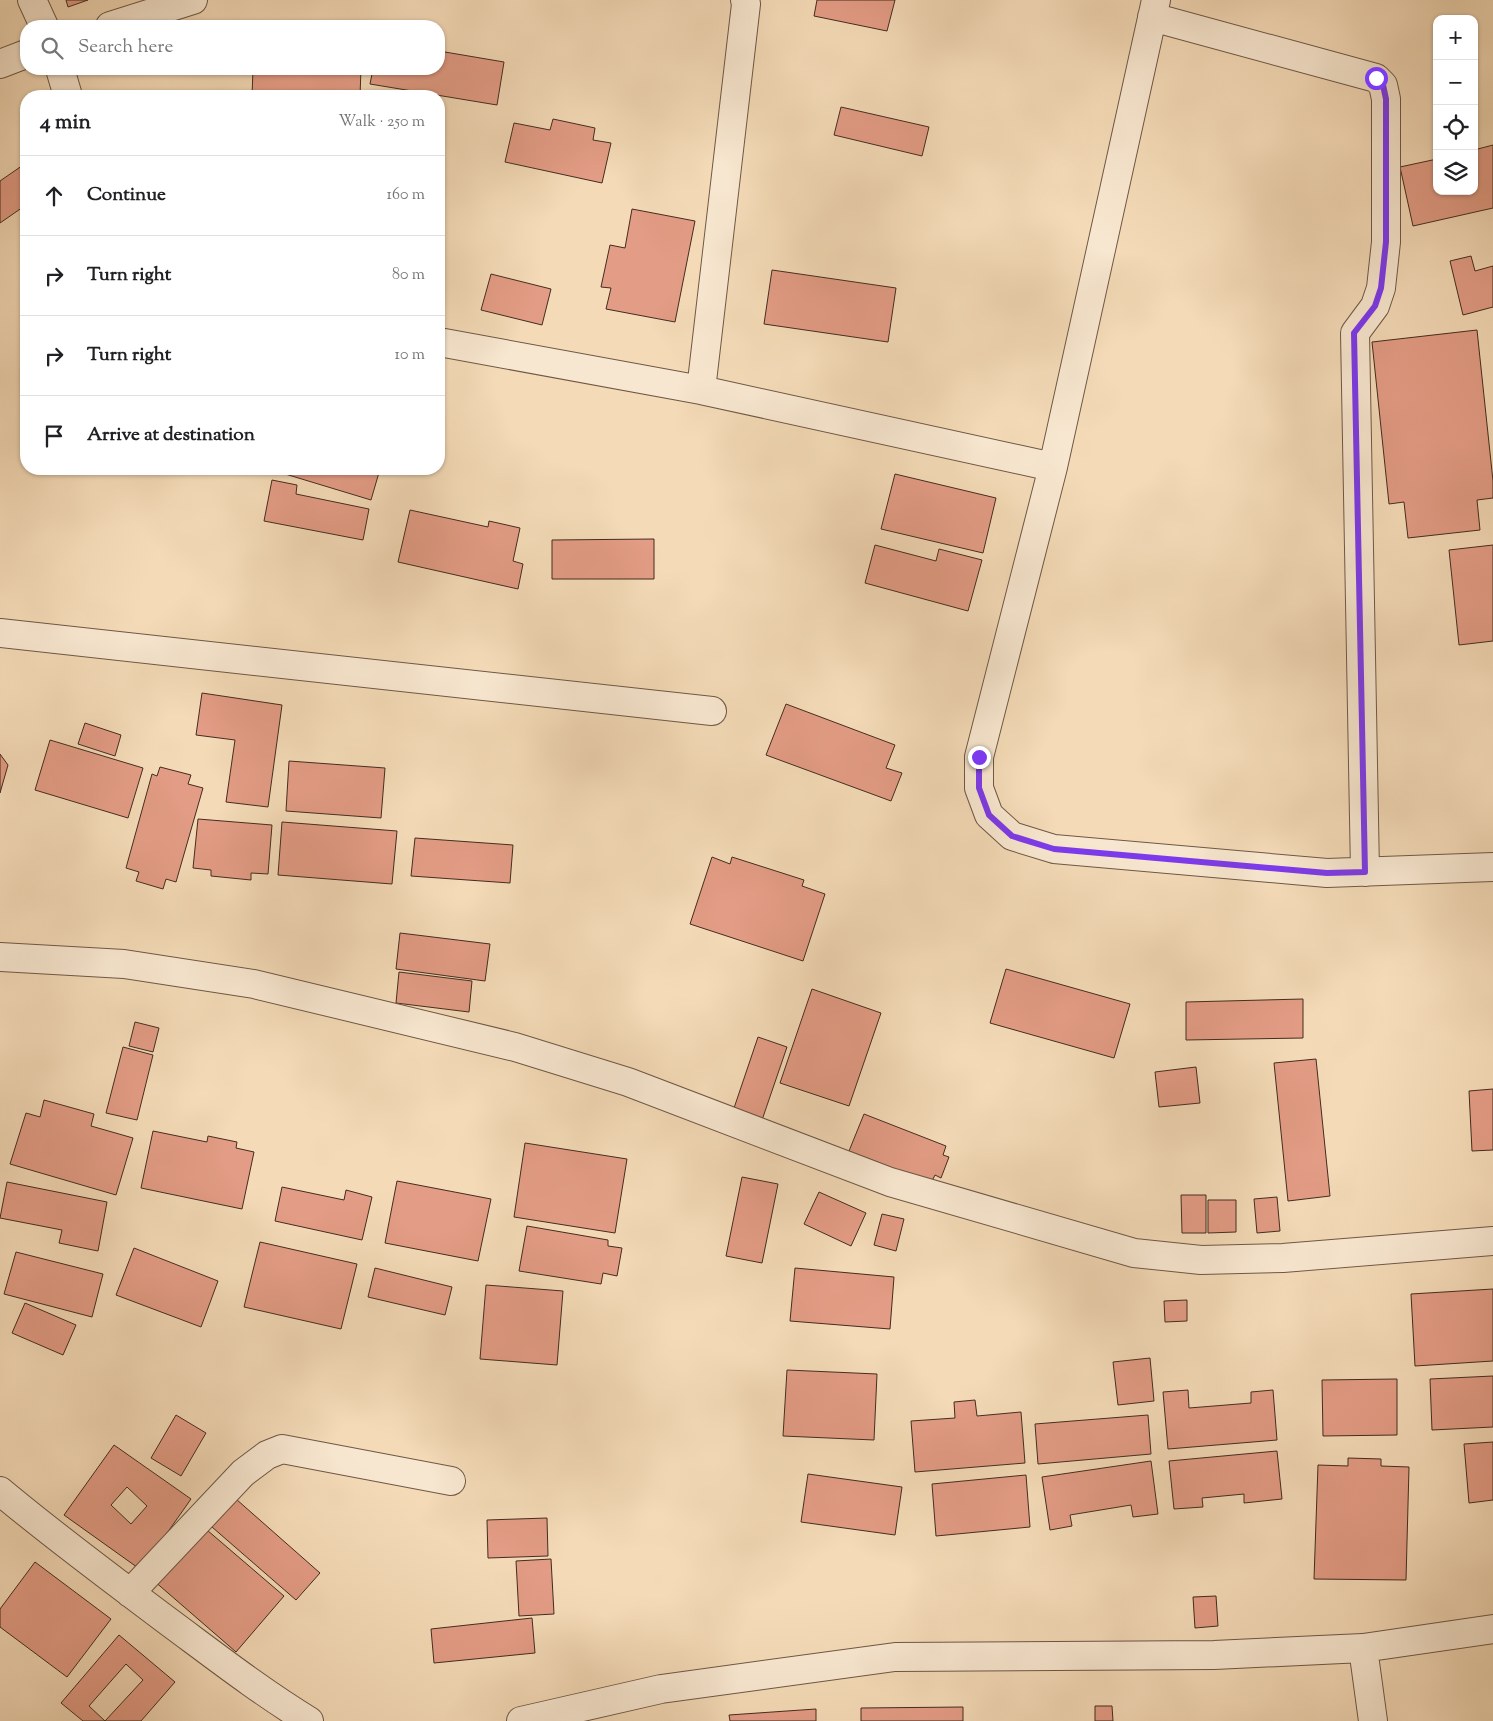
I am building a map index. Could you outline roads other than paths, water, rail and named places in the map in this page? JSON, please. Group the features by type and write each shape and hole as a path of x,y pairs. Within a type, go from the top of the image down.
{"street":[{"path":"32,0 41,20"},
{"path":"129,20 193,0"},
{"path":"701,390 745,0"},
{"path":"1365,872 1354,333 1375,306 1381,288 1386,242 1386,99 1383,85 1376,78 1154,8 1053,467 979,757 979,788 989,815 1012,836 1054,849 1327,873 1365,872 1493,867"},
{"path":"0,64 20,56"},
{"path":"62,75 66,90"},
{"path":"445,343 701,390 1053,467"},
{"path":"0,633 712,711"},
{"path":"0,956 124,964 254,984 515,1047 628,1082 890,1182 1134,1253 1210,1260 1283,1258 1493,1241"},
{"path":"130,1593 243,1473 267,1455 282,1449 451,1481"},
{"path":"0,1491 46,1530 130,1593 273,1699 310,1721"},
{"path":"521,1721 661,1689 895,1658 1214,1655 1363,1648 1493,1629"},
{"path":"1363,1648 1373,1721"}]}
